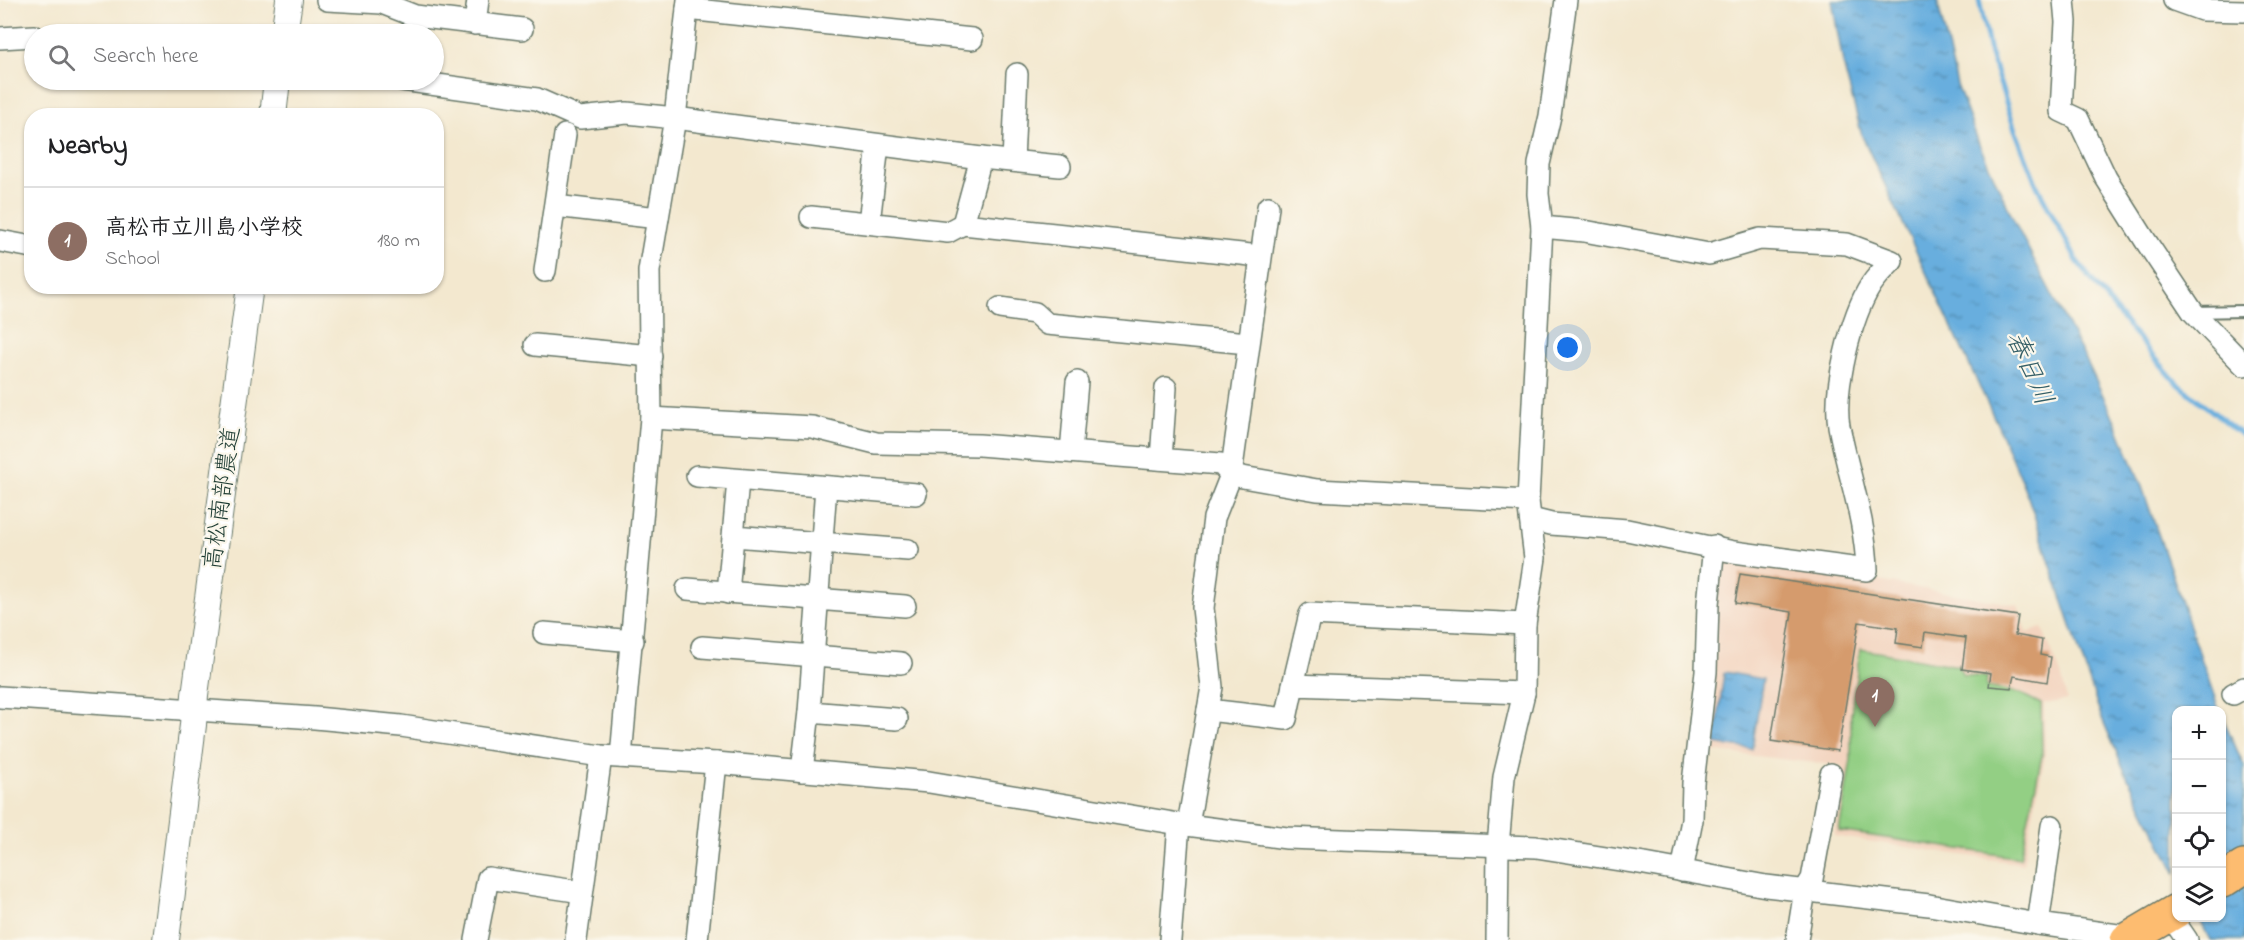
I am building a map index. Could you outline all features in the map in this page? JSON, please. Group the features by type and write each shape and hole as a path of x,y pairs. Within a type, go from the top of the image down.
{"main road":[{"path":"2226,878 2244,867"},
{"path":"2130,939 2172,921"}],"street":[{"path":"285,24 289,0"},
{"path":"327,0 382,3 415,16 522,29"},
{"path":"475,24 478,0"},
{"path":"1497,940 1497,846 1504,777 1524,693 1525,624 1535,558 1529,510 1542,227 1538,194 1539,164 1550,116 1566,0"},
{"path":"2064,0 2066,22 2061,111 2078,119 2106,178 2193,312 2244,365"},
{"path":"2174,0 2202,10 2244,11"},
{"path":"576,940 582,892 633,641 651,418 649,271 675,118 688,5 972,39"},
{"path":"0,38 24,37"},
{"path":"1013,161 1017,74"},
{"path":"444,86 537,99 580,118 627,113 1060,166"},
{"path":"274,108 277,90"},
{"path":"545,271 565,135"},
{"path":"869,223 878,144"},
{"path":"963,224 981,158"},
{"path":"555,206 658,218"},
{"path":"1170,940 1183,824 1212,687 1203,608 1214,518 1232,474 1268,207"},
{"path":"811,217 948,232 963,224 1260,256"},
{"path":"651,418 812,427 876,443 979,444 1221,464 1232,474 1317,490 1529,510 1551,524 1627,530 1714,546 1734,552 1867,570 1866,544 1839,424 1838,393 1855,319 1871,286 1892,261 1847,244 1760,239 1709,254 1584,231 1542,227"},
{"path":"0,241 24,246"},
{"name":"高松南部農道","path":"166,940 249,294"},
{"path":"1000,308 1035,313 1047,324 1248,343"},
{"path":"535,345 651,356"},
{"path":"1071,452 1077,382"},
{"path":"1161,459 1166,388"},
{"path":"698,477 916,494"},
{"path":"728,593 738,480"},
{"path":"802,771 809,712 826,487"},
{"path":"734,536 908,550"},
{"path":"1682,871 1692,820 1693,783 1706,672 1708,604 1714,546"},
{"path":"687,589 905,606"},
{"path":"1208,710 1286,719 1310,614 1525,624"},
{"path":"544,633 633,641"},
{"path":"702,647 901,663"},
{"path":"1293,686 1524,693"},
{"path":"0,697 195,709 401,726 611,757 929,782 1183,824 1287,838 1536,847 1766,886 1929,905 2130,939"},
{"path":"809,712 897,719"},
{"path":"697,940 717,764"},
{"path":"1797,940 1805,890 1812,879 1831,774"},
{"path":"2038,924 2052,826"},
{"path":"476,940 488,878 582,892"}],"lane":[{"path":"2193,312 2244,311"}],"shaded area":[{"path":"1716,553 2018,605 2027,633 2042,628 2061,674 2067,700 2044,704 2045,756 2023,864 1834,836 1843,766 1702,750"}],"green space":[{"path":"1860,649 1958,666 1963,675 1987,677 1986,687 2019,693 2041,704 2042,756 2020,858 1839,831 1851,760 1851,715"}],"water":[{"name":"春日川","path":"1832,0 1937,0 1957,85 1979,144 2016,225 2089,366 2141,484 2218,706 2172,706 2172,866 2125,772 2101,716 2028,497 1998,426 1862,136 1843,63"},
{"path":"1724,672 1763,679 1752,749 1715,744"},
{"path":"2226,725 2244,766 2244,940 2210,940 2201,922 2226,922"}],"building":[{"path":"1740,574 2018,616 2015,635 2042,640 2040,655 2051,657 2047,682 2014,676 2011,688 1989,686 1991,673 1962,669 1966,638 1925,632 1923,647 1896,643 1898,628 1859,622 1838,751 1771,741 1792,612 1735,603"}],"waterway":[{"path":"1979,0 1990,52 2014,127 2037,186 2077,261 2130,329 2176,382 2244,437"}],"place":[{"name":"高松市立川島小学校","path":"1875,727"}]}
